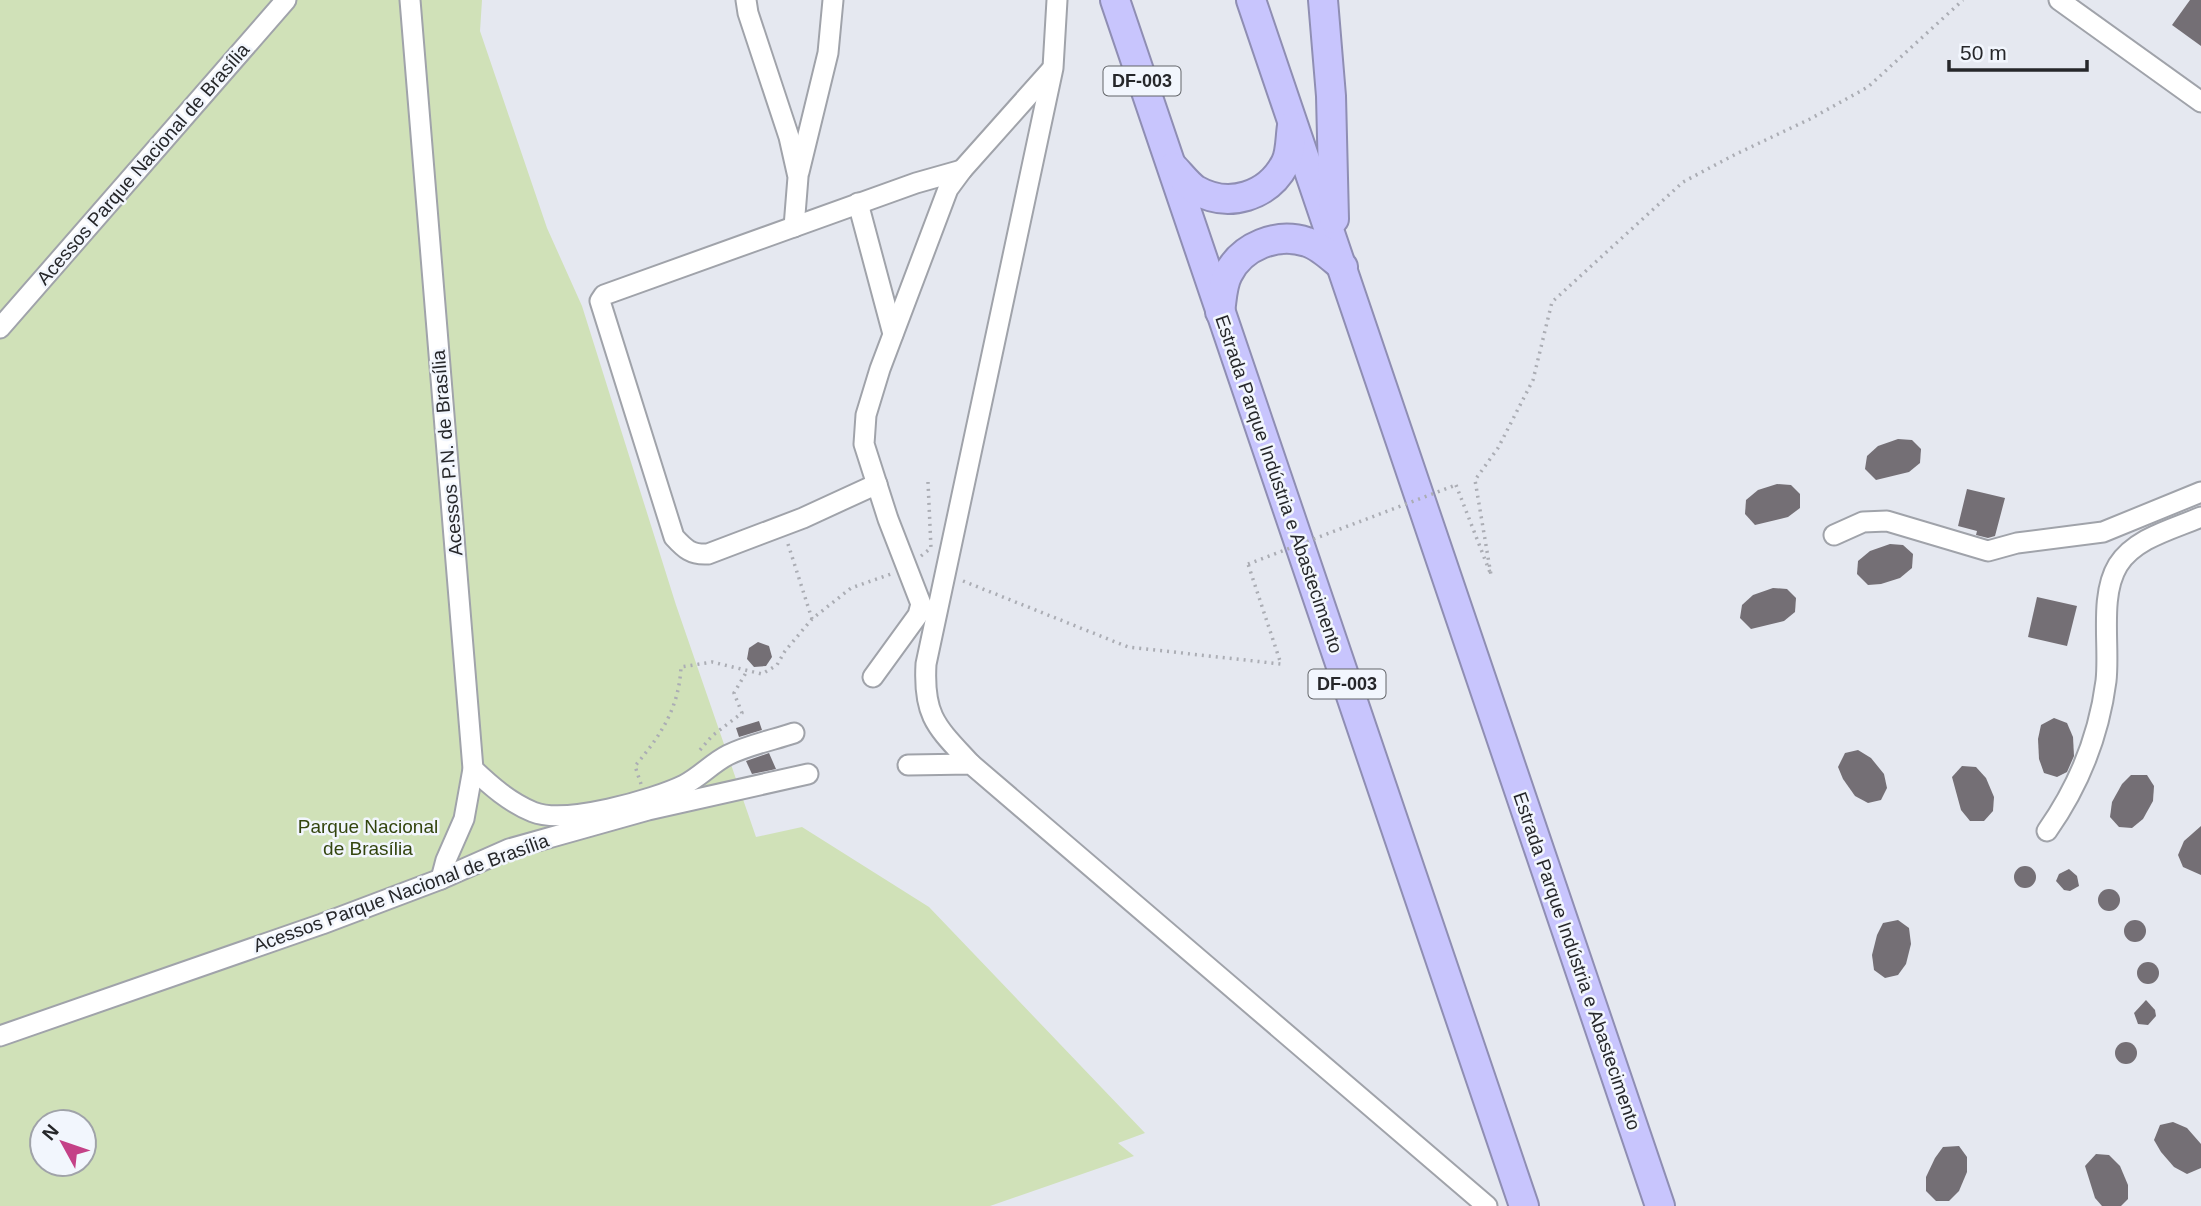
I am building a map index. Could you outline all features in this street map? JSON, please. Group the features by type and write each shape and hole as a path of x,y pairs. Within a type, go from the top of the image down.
{"highway":[{"name":"Estrada Parque Indústria e Abastecimento","path":"1115,0 1524,1206"},
{"name":"Estrada Parque Indústria e Abastecimento","path":"1251,0 1660,1206"},
{"path":"1220,312 1227,275 1241,256 1261,243 1284,238 1308,242 1339,255 1323,0"},
{"path":"1169,162 1195,190 1220,199 1247,198 1271,184 1287,162 1292,124"}],"street":[{"name":"Acessos Parque Nacional de Brasília","path":"0,328 286,0"},
{"name":"Acessos P.N. de Brasília","path":"410,0 473,769 464,819 446,860 441,879"},
{"path":"746,0 789,137 798,177"},
{"path":"794,227 798,177 828,53 833,0"},
{"path":"1057,0 1053,68 929,645 925,677 928,708 936,726 971,764 1488,1206"},
{"path":"2059,0 2201,102"},
{"path":"873,677 918,615 921,604 864,444 866,415 880,369 948,189 1053,68"},
{"path":"877,484 782,526 708,554 694,555 684,549 674,537 600,304 604,295 858,203 962,170"},
{"path":"858,203 893,334"},
{"path":"1834,535 1863,522 1887,521 1988,551 2017,543 2103,532 2201,492"},
{"path":"2048,831 2066,805 2099,719 2106,681 2109,583 2119,563 2137,545 2201,517"},
{"path":"907,628 929,645"},
{"path":"473,769 495,789 536,813 555,816 596,811 642,791 683,786 728,755 794,733"},
{"path":"908,765 971,764"},
{"name":"Acessos Parque Nacional de Brasília","path":"0,1035 322,924 441,879 509,849 649,810 808,774"}],"path":[{"path":"944,573 1128,648 1280,664 1248,564 1456,485 1491,575 1475,480 1498,448 1532,380 1552,302 1683,183 1868,87 1963,0"},
{"path":"642,791 635,766 657,740 680,692 681,667 712,663 762,674 777,665 785,651 812,619 851,588 907,569 931,548 928,482"},
{"path":"782,526 812,619"},
{"path":"698,752 712,736 742,713 734,693 747,671"},
{"path":"642,791 651,779"}],"green space":[{"name":"Parque Nacional de Brasília","path":"0,0 482,0 480,31 547,228 582,306 676,605 756,837 802,827 929,907 1145,1133 1118,1143 1134,1156 990,1206 0,1206"}],"building":[{"path":"2190,0 2201,0 2201,46 2172,25"},
{"path":"1898,439 1912,440 1921,449 1920,463 1909,472 1876,480 1865,469 1867,456 1878,446"},
{"path":"1777,484 1791,485 1800,494 1800,508 1788,517 1755,525 1745,514 1746,500 1758,490"},
{"path":"1967,489 2005,498 1995,536 1988,538 1976,535 1977,531 1958,526"},
{"path":"1890,544 1903,545 1913,554 1912,568 1900,578 1868,585 1857,574 1858,561 1870,551"},
{"path":"1773,588 1787,589 1796,598 1795,612 1784,621 1751,629 1740,618 1742,605 1753,595"},
{"path":"2037,597 2077,606 2067,646 2028,637"},
{"path":"758,642 769,646 772,657 766,666 754,667 747,659 749,648"},
{"path":"2054,718 2067,723 2073,737 2074,756 2067,772 2057,777 2044,773 2039,759 2038,739 2041,725"},
{"path":"759,721 762,730 739,737 736,728"},
{"path":"1858,750 1871,758 1884,774 1887,788 1881,800 1868,803 1855,796 1843,779 1838,767 1845,753"},
{"path":"769,753 776,769 752,774 746,761"},
{"path":"1962,766 1976,767 1986,778 1994,797 1993,811 1984,821 1970,821 1961,810 1952,777"},
{"path":"2131,775 2147,775 2154,786 2153,801 2143,819 2132,828 2119,827 2110,817 2112,802 2122,784"},
{"path":"2201,826 2201,875 2183,867 2178,855 2184,841"},
{"path":"2025,866 2033,869 2036,877 2033,885 2025,888 2017,885 2014,877 2017,869"},
{"path":"2069,869 2077,876 2079,886 2070,891 2064,890 2056,881 2059,874"},
{"path":"2109,889 2117,892 2120,900 2117,908 2109,911 2101,908 2098,900 2101,892"},
{"path":"1898,920 1909,928 1911,944 1906,964 1898,975 1885,978 1874,970 1872,955 1883,923"},
{"path":"2135,920 2143,923 2146,931 2143,939 2135,942 2127,939 2124,931 2127,923"},
{"path":"2148,962 2156,965 2159,973 2156,981 2148,984 2140,981 2137,973 2140,965"},
{"path":"2146,1000 2155,1010 2156,1016 2148,1025 2138,1024 2134,1013"},
{"path":"2126,1042 2134,1045 2137,1053 2134,1061 2126,1064 2118,1061 2115,1053 2118,1045"},
{"path":"2173,1122 2187,1128 2201,1144 2201,1168 2187,1174 2174,1167 2154,1140 2160,1125"},
{"path":"1959,1146 1967,1157 1967,1172 1959,1191 1949,1201 1936,1201 1926,1191 1926,1177 1943,1147"},
{"path":"2096,1154 2109,1155 2120,1166 2128,1185 2128,1199 2121,1206 2102,1206 2095,1198 2085,1166"}]}
